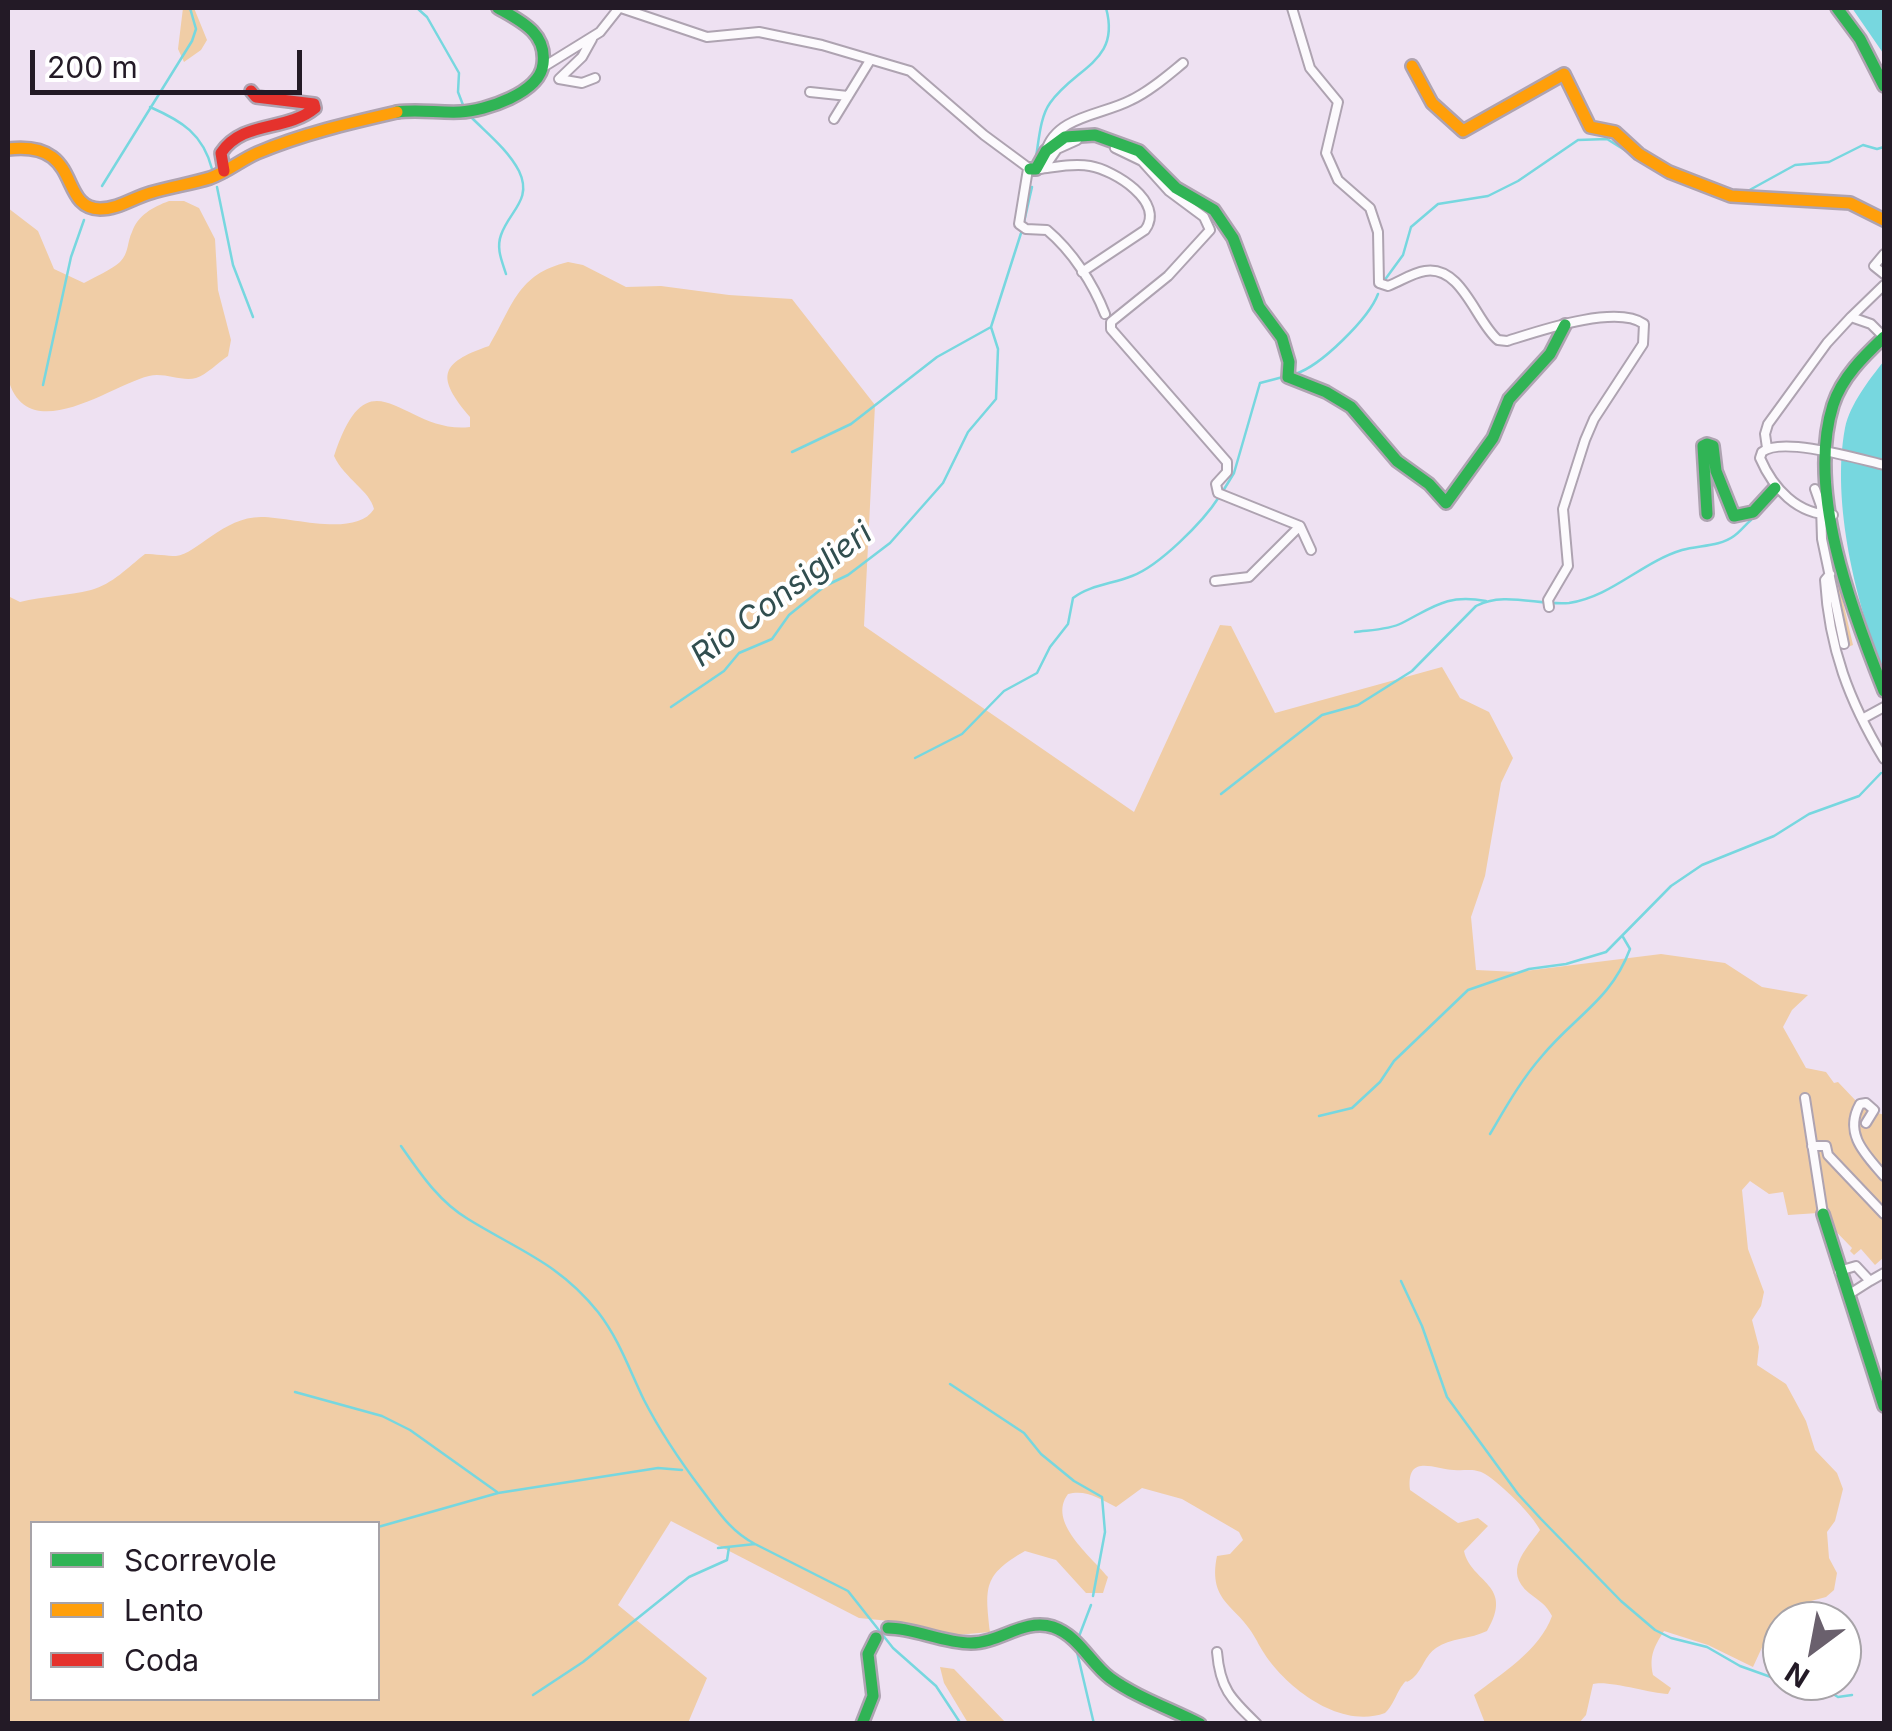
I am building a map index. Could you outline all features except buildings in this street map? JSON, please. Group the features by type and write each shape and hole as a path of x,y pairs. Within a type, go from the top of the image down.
{"street":[{"path":"8,149 30,146 54,155 67,170 78,198 100,210 224,172 254,154 331,126 402,111 464,112 521,94 534,84 544,66 544,49 536,31 498,8"},
{"path":"595,78 582,82 559,79 620,8 707,37 760,32 917,74 1035,169 1083,164 1114,174 1143,200 1152,214 1146,230 1082,272"},
{"path":"1292,8 1310,68 1338,102 1326,153 1338,180 1370,208 1378,232 1382,284 1423,271 1442,272 1460,289 1498,340 1508,341 1608,316 1640,320 1646,333 1638,352 1594,418 1585,440 1563,510 1568,566 1549,603"},
{"path":"1838,8 1860,38 1884,86"},
{"path":"544,66 593,37"},
{"path":"834,118 870,62"},
{"path":"1106,314 1082,272 1050,232 1024,228 1018,222 1035,169 1052,136 1062,128 1131,100 1183,64"},
{"path":"1412,66 1432,104 1463,131 1564,74 1590,127 1615,132 1651,162 1738,198 1850,203 1884,220"},
{"path":"224,172 221,153 230,140 259,128 295,121 315,108 312,104 256,97 251,91"},
{"path":"810,92 848,96"},
{"path":"1046,151 1072,135 1107,138 1139,151 1176,188 1214,210 1233,238 1258,307 1282,338 1290,375 1350,407 1397,461 1429,484 1446,503 1493,438 1509,399 1550,354 1566,325"},
{"path":"1035,169 1062,145 1081,139 1098,142 1142,161 1209,224 1209,233 1203,240 1168,276 1112,322 1111,329 1227,462 1227,472 1216,484 1221,495 1300,526 1310,550"},
{"path":"1884,254 1874,266 1884,274"},
{"path":"1827,515 1799,505 1776,488 1760,458 1766,448 1765,434 1827,343 1884,285"},
{"path":"1844,644 1822,539 1832,453 1826,433 1840,390 1860,360 1884,337 1871,324 1851,317"},
{"path":"1707,514 1702,459 1706,444 1713,446 1716,472 1734,516 1742,518 1758,510 1776,488"},
{"path":"1766,448 1832,453 1884,465"},
{"path":"1815,489 1842,558 1861,635 1884,691"},
{"path":"1215,581 1249,577 1300,526"},
{"path":"1842,558 1828,573 1831,640 1862,719 1884,759"},
{"path":"1831,640 1842,630"},
{"path":"1862,719 1884,707"},
{"path":"1805,1098 1823,1214 1884,1406"},
{"path":"1866,1123 1874,1110 1866,1102 1855,1113 1853,1128 1858,1145 1884,1176"},
{"path":"1812,1146 1826,1146 1828,1154 1884,1214"},
{"path":"1839,1272 1856,1266 1870,1281"},
{"path":"1848,1296 1884,1273"},
{"path":"862,1724 874,1696 868,1654 876,1638 888,1628 933,1639 974,1643 1036,1624 1061,1630 1110,1678 1200,1724"},
{"path":"1217,1652 1226,1692 1257,1724"}],"shaded area":[{"path":"183,8 194,8 207,40 201,50 184,62 178,49"},
{"path":"169,201 184,201 199,208 215,239 218,290 231,340 228,356 196,378 149,376 72,407 33,409 18,399 8,379 8,208 38,231 54,269 84,283 120,262 142,216"},
{"path":"568,262 583,265 626,287 661,286 792,299 875,405 864,626 1134,812 1220,625 1231,626 1275,713 1442,667 1460,698 1489,712 1513,758 1501,783 1485,876 1471,917 1476,970 1517,972 1661,954 1725,963 1762,987 1808,995 1792,1010 1783,1027 1806,1068 1826,1072 1857,1102 1863,1099 1884,1115 1884,1257 1875,1265 1861,1249 1854,1255 1852,1248 1818,1213 1788,1215 1783,1192 1769,1194 1750,1181 1742,1190 1748,1249 1764,1292 1752,1320 1759,1347 1757,1365 1786,1384 1806,1421 1815,1450 1837,1473 1843,1489 1835,1521 1827,1532 1829,1558 1837,1573 1834,1590 1811,1601 1762,1601 1762,1647 1753,1667 1708,1645 1664,1631 1653,1652 1652,1668 1653,1675 1671,1688 1668,1694 1593,1684 1586,1715 1579,1723 1485,1723 1474,1695 1539,1640 1552,1616 1518,1577 1519,1561 1540,1530 1515,1500 1485,1474 1423,1466 1412,1471 1410,1490 1458,1523 1478,1518 1488,1526 1464,1551 1468,1562 1494,1593 1494,1615 1487,1631 1432,1651 1385,1713 1366,1717 1328,1708 1293,1686 1226,1603 1216,1584 1217,1556 1230,1554 1243,1540 1239,1532 1182,1499 1142,1488 1116,1507 1081,1493 1068,1494 1063,1505 1063,1516 1073,1538 1108,1577 1103,1593 1086,1593 1056,1560 1025,1551 1001,1567 990,1584 990,1632 957,1635 900,1622 859,1618 671,1521 618,1605 707,1678 688,1723 8,1723 8,596 20,602 91,590 113,579 145,554 184,554 247,519 339,524 365,518 374,509 372,502 334,456 347,424 361,407 375,401 446,426 470,427 470,417 452,391 448,373 460,359 489,346 527,283 551,267"},
{"path":"1827,532 1853,645 1835,652 1822,550"},
{"path":"940,1667 954,1669 1006,1723 968,1723 944,1683"}],"water":[{"path":"1852,8 1884,8 1884,55 1883,53"},
{"path":"1884,361 1884,673 1856,585 1841,488 1847,419"}],"waterway":[{"path":"102,186 192,41 196,29 190,8"},
{"path":"417,8 427,17 459,73 458,92 463,105"},
{"name":"Rio Consiglieri","path":"1036,157 1050,103 1093,62 1107,41 1106,8"},
{"path":"150,107 190,130 212,169"},
{"path":"472,118 509,156 523,181 522,198 500,240 506,274"},
{"path":"1384,281 1403,255 1411,227 1438,204 1488,196 1518,181 1578,140 1607,139 1631,154"},
{"path":"1746,192 1795,165 1829,162 1863,145 1884,147"},
{"path":"217,187 233,265 253,317"},
{"name":"Rio Consiglieri","path":"1024,222 1032,187"},
{"path":"43,385 71,257 84,220"},
{"name":"Rio Consiglieri","path":"671,707 724,671 739,653 772,639 789,615 890,543 943,483 968,432 996,399 998,349 991,327 1022,230"},
{"path":"1295,374 1318,362 1343,340 1378,294"},
{"path":"792,452 851,424 937,357 991,327"},
{"path":"1223,491 1234,473 1260,383 1283,377"},
{"path":"915,758 962,734 1004,691 1037,673 1068,624 1073,598 1155,563 1192,530 1219,497"},
{"path":"1221,794 1322,715 1358,705 1412,671 1476,606 1498,600 1569,603 1584,599 1667,555 1728,540 1751,520"},
{"path":"1355,632 1397,625 1451,600 1486,601"},
{"path":"1319,1116 1352,1108 1468,990 1529,969 1566,964 1606,952 1671,886 1702,865 1774,836 1809,814 1859,796 1881,773"},
{"path":"1490,1134 1534,1065 1613,982 1630,949 1623,937"},
{"path":"401,1146 448,1204 537,1259 583,1295 612,1333 650,1412 678,1457 725,1520 755,1544"},
{"path":"1401,1281 1447,1397 1518,1494 1621,1601 1655,1630 1707,1647 1762,1674"},
{"path":"950,1384 1024,1433 1041,1454 1074,1481 1102,1497 1105,1532 1093,1596"},
{"path":"295,1392 382,1416 410,1430 497,1492"},
{"path":"380,1526 498,1493 658,1468 682,1470"},
{"path":"718,1548 755,1544 848,1591 893,1648 936,1686 961,1724"},
{"path":"533,1695 583,1662 689,1577 727,1560 729,1547"},
{"path":"1078,1639 1091,1605"},
{"path":"1077,1652 1094,1724"}],"traffic: fast":[{"path":"397,112 471,111 510,99 532,84 543,64 541,44 531,29 498,8"},
{"path":"1837,8 1860,39 1884,86"},
{"path":"1030,169 1036,169 1046,151 1065,137 1095,135 1139,151 1176,188 1214,210 1233,238 1259,307 1282,338 1289,362 1288,377 1351,407 1397,461 1429,484 1446,503 1493,438 1509,399 1550,354 1565,325"},
{"path":"1884,337 1854,368 1837,395 1826,439 1825,475 1836,550 1884,691"},
{"path":"1707,514 1703,446 1707,444 1713,446 1716,471 1734,516 1753,512 1775,488"},
{"path":"1823,1214 1884,1406"},
{"path":"888,1628 971,1643 1032,1626 1053,1627 1077,1643 1120,1685 1200,1724"},
{"path":"862,1724 873,1696 868,1654 876,1638"}],"traffic: slow":[{"path":"1412,66 1432,103 1463,131 1564,74 1590,127 1615,132 1639,154 1669,172 1731,196 1850,203 1884,220"},
{"path":"8,149 48,154 59,164 78,198 87,206 107,209 210,178 291,140 397,112"}],"traffic: jam":[{"path":"224,171 221,153 241,135 291,121 315,108 314,104 256,97 251,91"}]}
